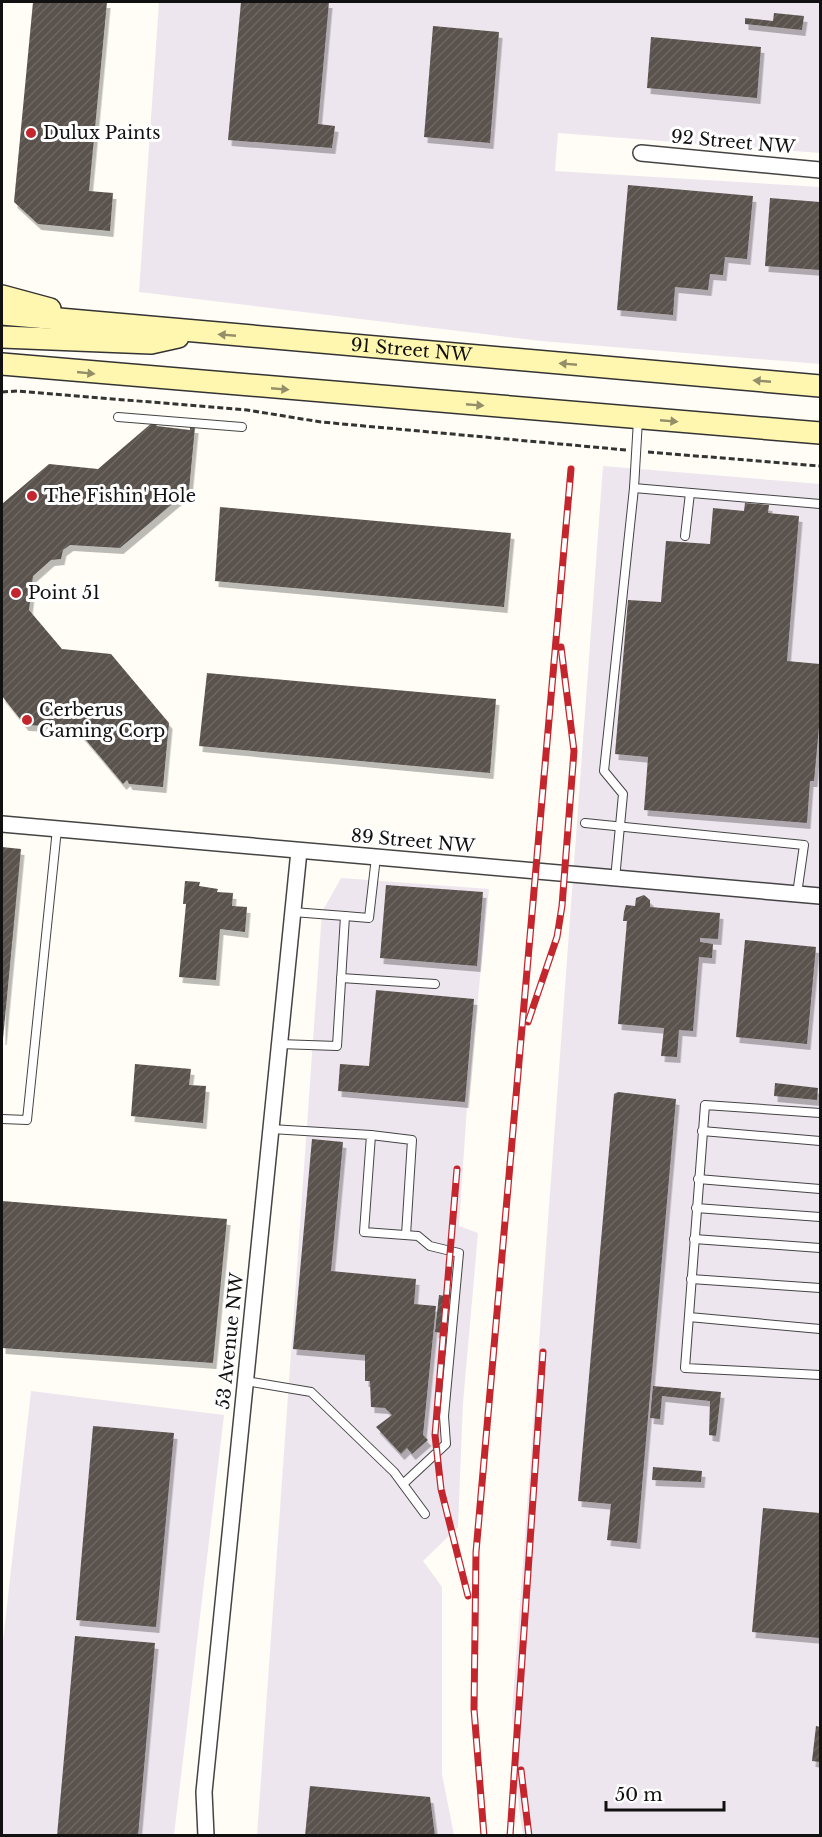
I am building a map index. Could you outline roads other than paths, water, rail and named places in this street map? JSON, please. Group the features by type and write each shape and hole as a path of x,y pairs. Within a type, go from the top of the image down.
{"main road":[{"path":"2,296 108,324"},
{"name":"91 Street NW","path":"2,314 820,386"},
{"path":"2,337 151,343 196,332"},
{"path":"2,364 820,433"},
{"path":"2,374 28,367"}],"street":[{"name":"92 Street NW","path":"641,153 820,170"},
{"name":"89 Street NW","path":"2,824 820,896"},
{"name":"53 Avenue NW","path":"206,1836 204,1792 299,851"}],"lane":[{"path":"118,417 243,427"},
{"path":"615,879 623,794 604,771 634,488 638,419"},
{"path":"634,488 820,504"},
{"path":"685,536 690,493"},
{"path":"585,823 804,844 797,894"},
{"path":"2,1119 27,1120 57,829"},
{"path":"293,912 369,918 376,858"},
{"path":"279,1044 337,1046 345,916"},
{"path":"341,978 435,984"},
{"path":"820,1113 705,1105 686,1368 820,1375"},
{"path":"271,1129 412,1140 406,1235"},
{"path":"702,1131 820,1141"},
{"path":"371,1135 364,1232 418,1236 430,1246 459,1253 444,1416 446,1444 403,1484"},
{"path":"698,1179 820,1189"},
{"path":"696,1208 820,1217"},
{"path":"694,1239 820,1248"},
{"path":"691,1279 820,1288"},
{"path":"689,1317 820,1329"},
{"path":"246,1381 310,1392 394,1472 424,1514"}],"railway":[{"path":"484,1836 474,1709 476,1552 571,469"},
{"path":"528,1022 557,937 562,906 574,751 561,647"},
{"path":"457,1169 435,1435 441,1489 468,1596"},
{"path":"510,1836 543,1352"},
{"path":"521,1770 529,1836"}],"place":[{"name":"Dulux Paints","path":"31,133"},
{"name":"The Fishin' Hole","path":"32,496"},
{"name":"Point 51","path":"16,593"},
{"name":"Cerberus Gaming Corp","path":"27,720"}]}
